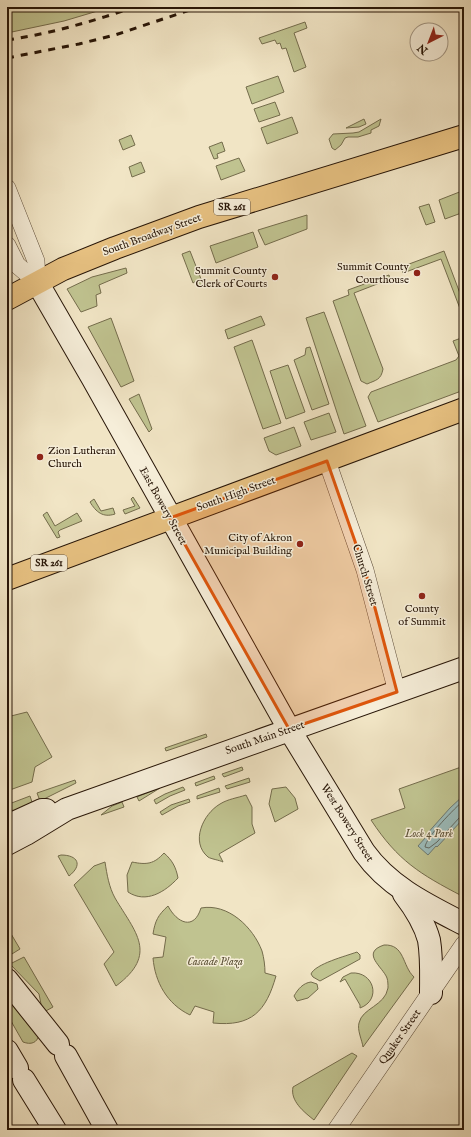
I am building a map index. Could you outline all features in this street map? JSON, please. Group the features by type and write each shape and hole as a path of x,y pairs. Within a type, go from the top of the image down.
{"main road":[{"name":"South Broadway Street","path":"7,299 63,269 102,253 199,218 464,136"},
{"name":"South High Street","path":"7,579 464,409"}],"street":[{"name":"East Bowery Street","path":"7,188 36,262 37,282"},
{"name":"East Bowery Street","path":"7,245 17,265 37,282 93,379 289,730"},
{"name":"Church Street","path":"327,461 365,570 397,692"},
{"name":"South Main Street","path":"7,844 67,809 464,668"},
{"name":"West Bowery Street","path":"289,730 371,861 389,880 402,889 426,905 464,924"},
{"name":"South Main Street","path":"7,826 42,810 67,809"},
{"path":"402,889 416,910 428,939 432,965 431,993"},
{"name":"Quaker Street","path":"336,1130 464,944"},
{"path":"7,980 62,1050 107,1130"},
{"path":"20,1074 41,1130"},
{"path":"20,1074 55,1130"}],"highlighted area":[{"path":"327,461 365,570 397,692 289,729 170,518"}],"green space":[{"path":"7,7 111,7 64,21 7,33"},
{"path":"305,22 307,28 294,33 306,67 294,72 286,48 282,49 280,43 277,44 275,40 262,44 259,38"},
{"path":"278,76 284,92 252,104 246,87"},
{"path":"275,102 280,115 259,122 254,109"},
{"path":"292,117 298,133 267,144 261,128"},
{"path":"364,119 366,124 359,127 346,128"},
{"path":"381,119 379,126 371,130 371,133 358,137 345,138 341,145 335,150 332,148 329,139 333,134 359,132"},
{"path":"131,135 135,145 123,150 119,140"},
{"path":"222,142 225,151 217,154 218,158 214,159 209,147"},
{"path":"239,158 245,171 221,180 216,166"},
{"path":"141,162 145,172 132,177 129,167"},
{"path":"462,191 464,196 464,212 445,219 439,200"},
{"path":"429,204 435,222 426,225 419,207"},
{"path":"307,215 307,229 265,245 258,230"},
{"path":"253,232 258,247 216,263 210,246"},
{"path":"190,251 203,284 199,286 196,281 193,283 182,254"},
{"path":"444,251 464,304 464,319 441,259 403,273 401,267"},
{"path":"126,268 127,273 99,285 101,293 96,295 97,306 81,312 67,289 92,277"},
{"path":"389,275 390,279 354,293 383,369 379,378 367,384 361,381 333,301 349,295 348,290"},
{"path":"324,312 366,426 344,434 306,318"},
{"path":"261,316 265,325 228,339 225,330"},
{"path":"111,318 134,381 121,387 88,327"},
{"path":"464,337 464,390 378,422 368,397 371,392 456,360 459,356 453,341"},
{"path":"252,340 281,423 263,429 234,347"},
{"path":"310,347 329,404 312,410 294,360 305,355 306,348"},
{"path":"288,365 305,412 286,419 270,371"},
{"path":"139,394 152,429 149,432 129,399"},
{"path":"329,413 336,432 311,440 304,422"},
{"path":"294,427 301,446 276,455 269,451 264,438"},
{"path":"133,497 140,508 125,514 123,510 135,506 131,499"},
{"path":"94,499 101,511 113,508 115,514 103,515 97,511 90,502"},
{"path":"47,512 55,526 77,513 82,521 60,530 58,532 60,537 57,538 43,515"},
{"path":"27,712 52,757 35,767 32,782 7,791 7,717"},
{"path":"206,734 207,737 166,751 165,748"},
{"name":"Lock 4 Park","path":"464,766 464,899 462,896 434,881 411,865 391,846 371,820 405,808 399,789"},
{"path":"242,767 243,770 224,777 222,774"},
{"path":"214,776 215,779 196,786 195,783"},
{"path":"249,778 250,782 227,789 225,786"},
{"path":"75,780 76,783 40,801 37,793"},
{"path":"183,787 185,790 156,804 154,800"},
{"path":"286,787 295,798 298,809 275,822 269,804 272,789"},
{"path":"160,788 139,801 137,797 139,796"},
{"path":"219,788 220,792 197,799 197,796"},
{"path":"246,795 252,807 252,824 255,833 219,854 223,862 208,857 200,844 199,836 208,814 220,804"},
{"path":"30,796 33,805 14,814 9,804"},
{"path":"189,799 190,802 178,806 162,815 160,812 171,805"},
{"path":"122,802 124,807 101,815 112,806"},
{"path":"164,853 173,864 178,878 161,892 148,897 142,897 128,892 127,875 132,862 150,863"},
{"path":"67,855 77,861 76,868 69,876 58,856"},
{"path":"105,862 108,881 113,894 135,932 139,943 140,953 137,964 116,986 104,964 114,952 74,885 94,866"},
{"name":"Cascade Plaza","path":"168,906 176,917 185,922 194,920 201,908 211,907 221,909 238,919 252,933 262,951 265,973 276,976 267,999 255,1014 238,1022 226,1024 213,1023 214,1012 195,1006 190,1015 175,1005 169,998 156,975 153,958 163,957 166,937 153,934 158,918"},
{"path":"7,927 20,949 7,957"},
{"path":"384,945 396,948 400,952 407,967 414,977 363,1047 359,1029 361,1018 383,999 388,988 387,978 373,956 377,948"},
{"path":"357,952 360,955 360,959 320,981 311,974 314,970 324,964"},
{"path":"24,957 53,1007 44,1012 39,994 10,964"},
{"path":"351,973 365,976 370,981 372,987 373,993 371,999 367,1004 360,1008 360,1005 345,979 340,982 343,977"},
{"path":"311,982 317,984 318,989 308,998 297,1001 294,996 297,991 303,985"},
{"path":"7,992 39,1035 35,1042 23,1042 7,1014"},
{"path":"352,1053 357,1056 314,1120 299,1106 294,1097 293,1087"}],"water":[{"path":"464,795 464,818 428,855 418,846 450,808"}],"railway":[{"path":"7,40 71,26 135,7"},
{"path":"7,58 79,44 115,35 199,7"}],"place":[{"name":"Summit County Courthouse","path":"417,273"},
{"name":"Summit County Clerk of Courts","path":"275,277"},
{"name":"Zion Lutheran Church","path":"40,457"},
{"name":"City of Akron Municipal Building","path":"300,544"},
{"name":"County of Summit","path":"422,596"}]}
